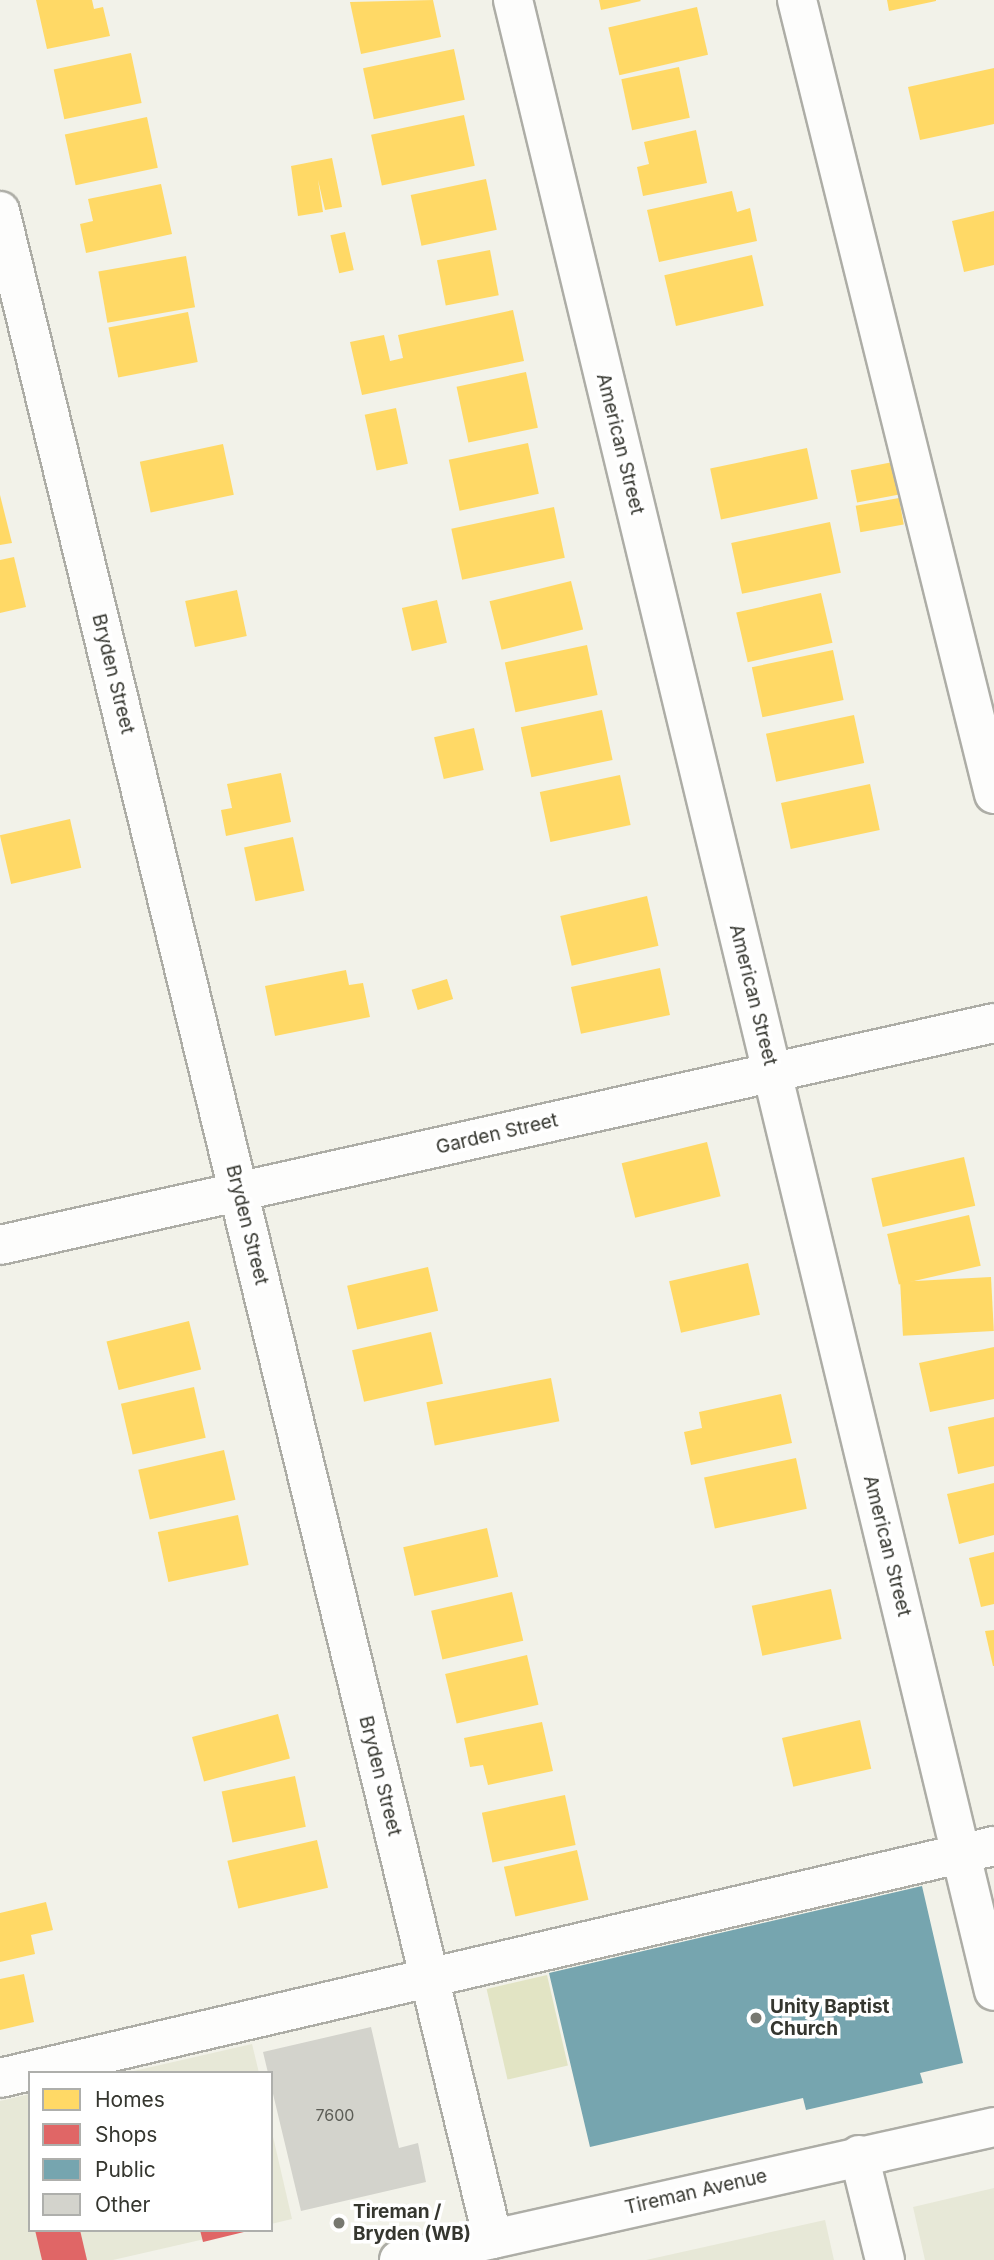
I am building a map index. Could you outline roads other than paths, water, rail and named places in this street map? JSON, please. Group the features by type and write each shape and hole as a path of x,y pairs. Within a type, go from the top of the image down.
{"street":[{"name":"American Street","path":"513,0 772,1073 978,1850 994,1991"},
{"path":"797,0 994,794"},
{"name":"Bryden Street","path":"0,211 493,2239"},
{"name":"Garden Street","path":"0,1245 994,1023"},
{"path":"30,2071 978,1850"},
{"path":"0,2078 28,2071"},
{"name":"Tireman Avenue","path":"399,2260 859,2155 994,2127"},
{"path":"859,2155 885,2260"}],"place":[{"name":"Unity Baptist Church","path":"756,2018"},
{"name":"Tireman / Bryden (WB)","path":"339,2223"}]}
